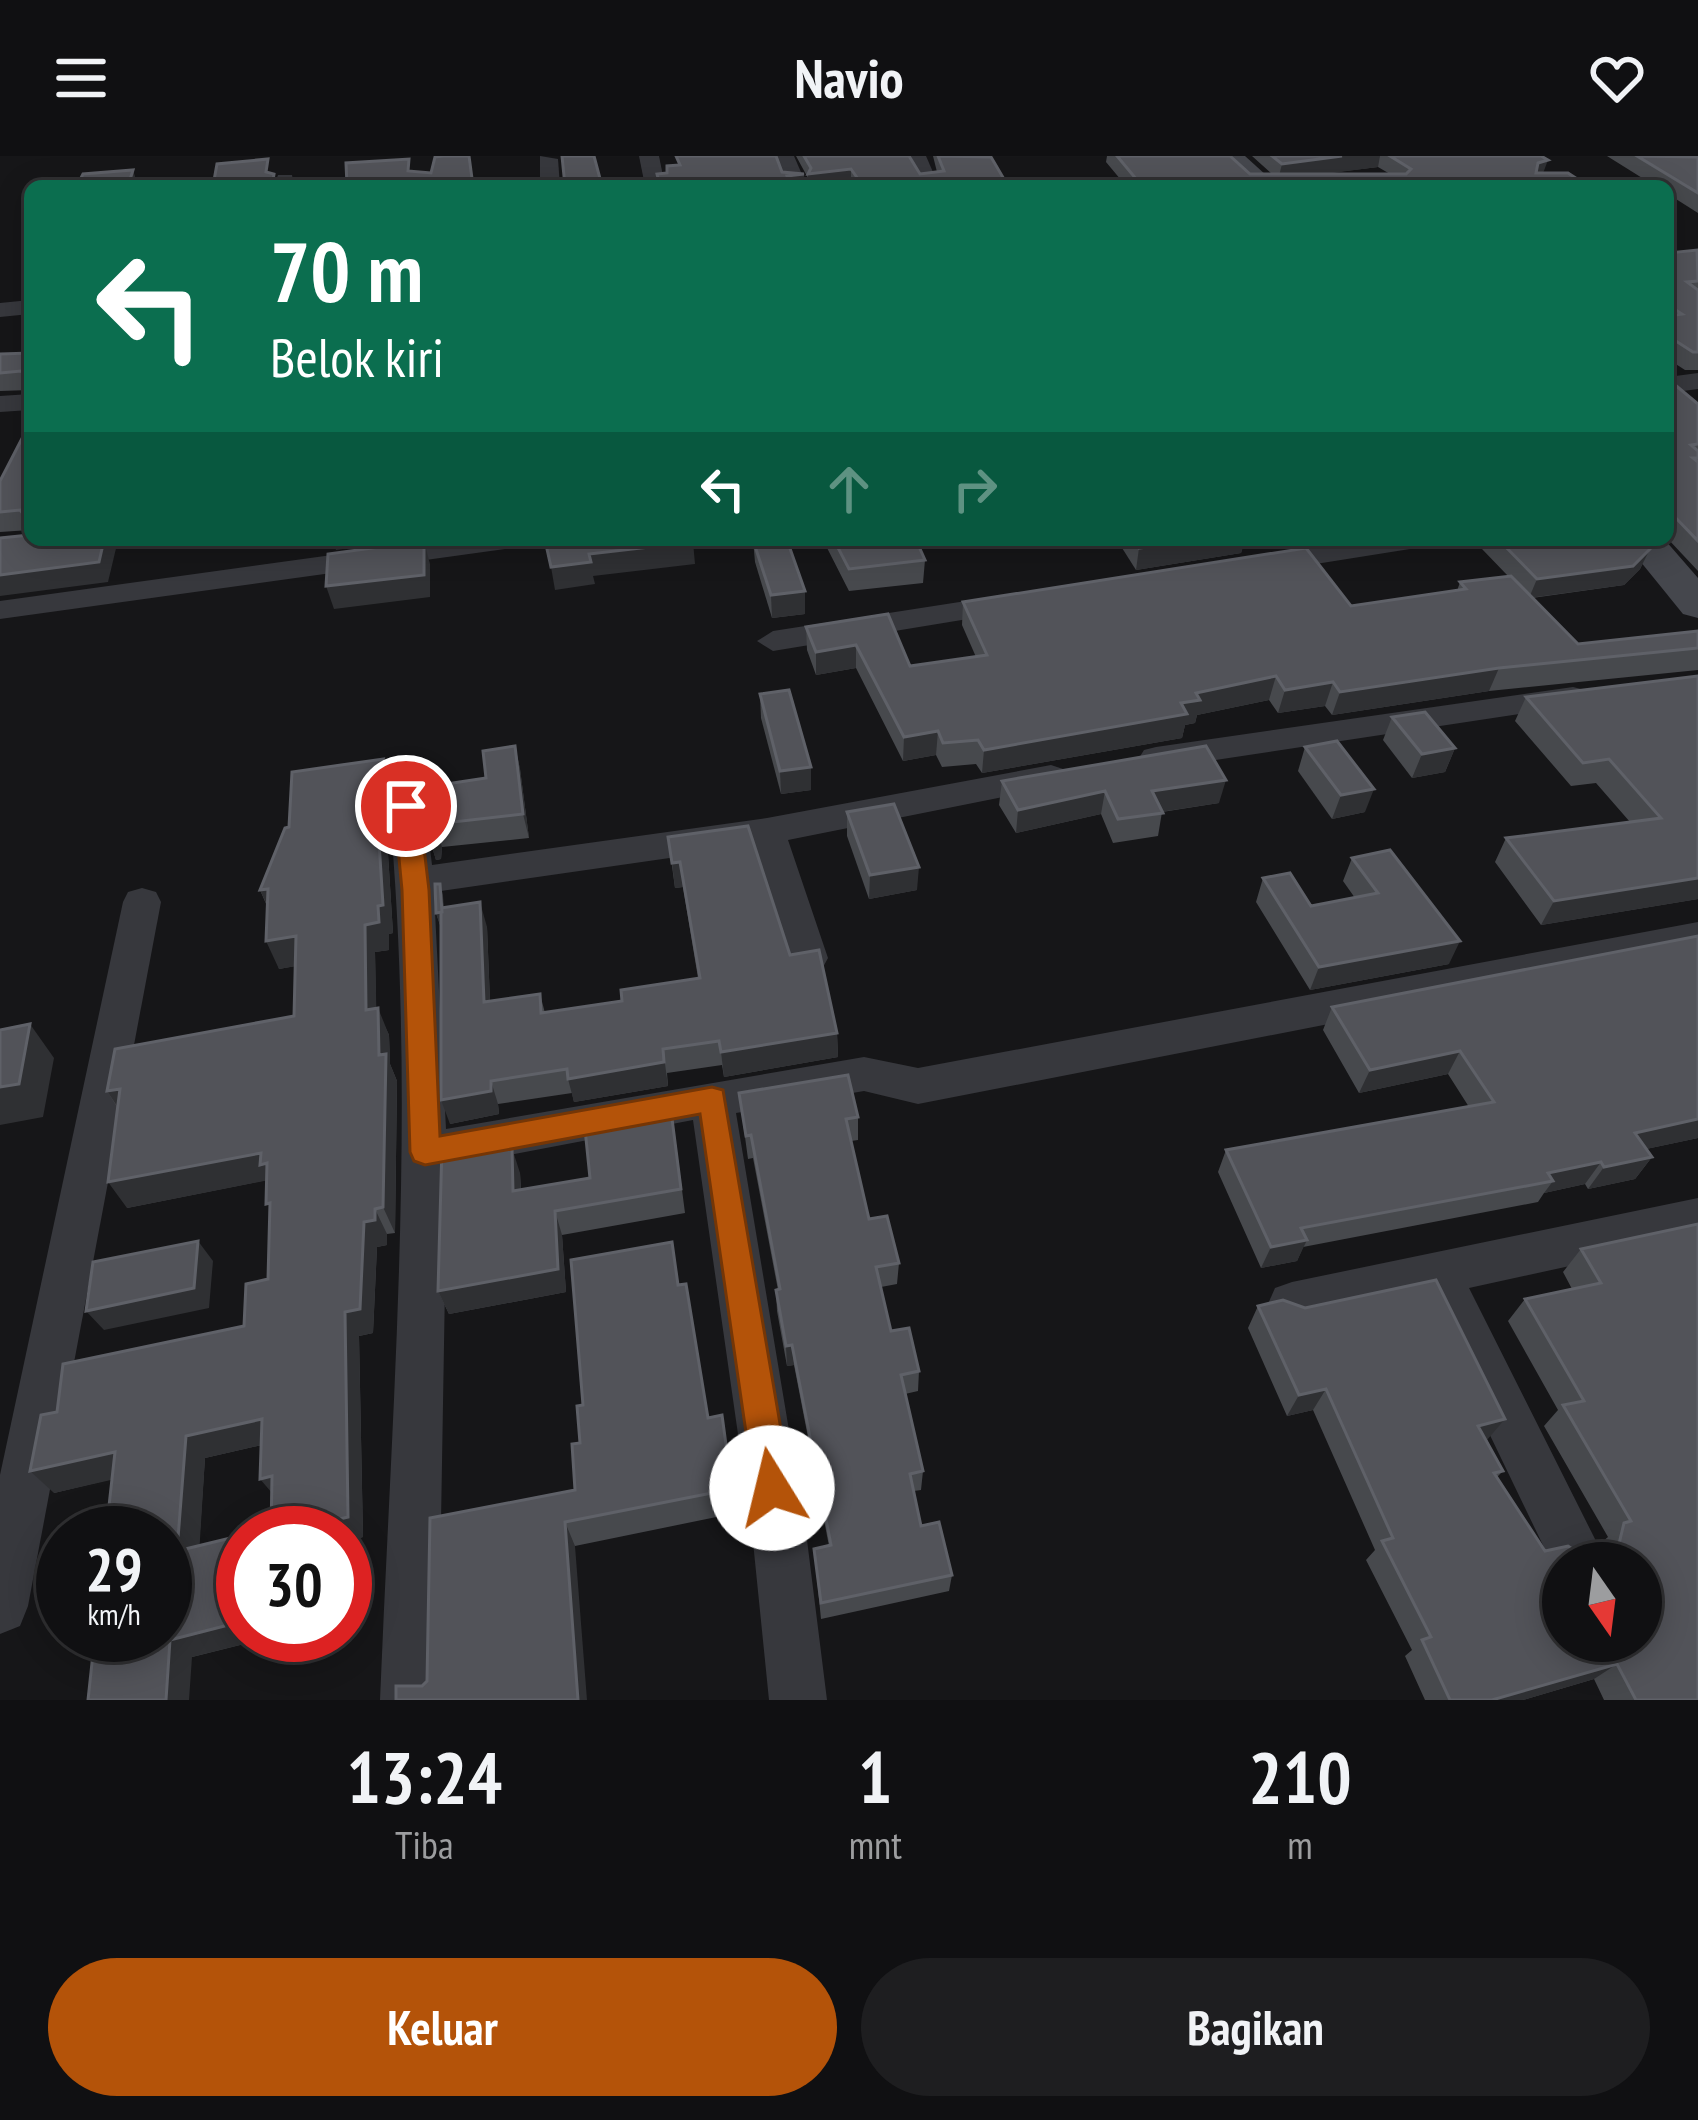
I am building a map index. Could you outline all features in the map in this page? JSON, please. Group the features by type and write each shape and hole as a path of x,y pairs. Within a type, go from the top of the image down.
{"main road":[{"path":"1229,156 1257,180"},
{"path":"1648,546 1695,597"}],"street":[{"path":"0,610 462,546"},
{"path":"1221,570 1372,546"},
{"path":"773,641 1033,600"},
{"path":"1126,763 1609,693"},
{"path":"415,881 767,831 1081,772"},
{"path":"406,806 415,881 425,1152 410,1700"},
{"path":"767,831 808,958"},
{"path":"0,1606 142,902"},
{"path":"425,1152 864,1074 918,1086 1698,937"},
{"path":"712,1099 779,1532 798,1700"},
{"path":"1292,1304 1698,1218"},
{"path":"1438,1276 1570,1542"}],"building":[{"path":"469,156 472,180 347,180 346,163 409,159 408,171 431,173 435,157"},
{"path":"562,156 594,156 600,180 564,180"},
{"path":"676,156 776,156 782,172 804,174 787,176 789,180 658,180 657,174 667,173 667,166 680,165"},
{"path":"804,156 909,156 920,174 944,171 938,156 991,157 1004,180 859,180 851,169 808,174 811,168"},
{"path":"1117,156 1230,156 1250,174 1406,174 1411,169 1390,156 1541,156 1548,160 1538,163 1536,173 1568,173 1579,180 1137,180"},
{"path":"1272,156 1342,156 1282,164"},
{"path":"1637,156 1698,157 1698,193"},
{"path":"268,159 266,172 274,174 273,180 214,180 217,164"},
{"path":"133,170 130,180 80,180 83,174"},
{"path":"1697,250 1698,281 1687,282 1698,290 1698,352 1674,340 1674,315 1682,314 1674,309 1674,252"},
{"path":"24,353 24,374 0,373 0,354"},
{"path":"1674,384 1698,404 1698,444 1691,445 1698,451 1698,458 1693,458 1698,462 1698,541 1674,516"},
{"path":"24,435 24,515 20,510 0,512 0,481"},
{"path":"24,536 24,546 103,546 99,562 0,575 0,538"},
{"path":"424,546 424,575 326,586 328,554"},
{"path":"546,546 658,546 589,554 591,562 551,567"},
{"path":"755,546 789,546 805,591 771,595"},
{"path":"837,546 919,546 925,560 849,569"},
{"path":"1505,546 1650,549 1633,566 1537,579"},
{"path":"1306,548 1351,606 1466,589 1460,582 1511,576 1578,644 1698,631 1698,648 1499,668 1340,692 1333,682 1285,690 1276,676 1196,693 1200,700 1181,703 1187,714 984,750 978,740 943,743 938,731 904,737 856,645 816,652 806,627 888,614 910,666 987,655 963,602"},
{"path":"1698,676 1698,878 1554,901 1506,838 1661,818 1609,759 1583,763 1526,697"},
{"path":"789,690 811,767 780,771 760,694"},
{"path":"1425,712 1455,748 1422,754 1392,717"},
{"path":"1337,741 1374,789 1341,795 1305,747"},
{"path":"515,746 523,814 435,824 429,837 422,782 433,780 433,786 486,778 483,751"},
{"path":"1206,746 1226,780 1152,791 1163,813 1118,819 1105,791 1018,810 1002,781"},
{"path":"383,759 375,778 383,905 378,906 379,922 365,925 366,1010 378,1008 379,1055 386,1054 383,1207 375,1209 375,1220 364,1222 360,1309 345,1312 348,1506 271,1506 272,1476 260,1479 262,1419 186,1436 181,1506 109,1506 115,1452 30,1471 41,1415 57,1412 63,1364 244,1326 246,1284 268,1279 270,1203 266,1204 267,1163 260,1165 261,1153 108,1182 120,1089 107,1091 115,1049 294,1016 296,936 266,941 268,889 260,890 289,827 292,772"},
{"path":"894,804 919,867 870,875 847,812"},
{"path":"748,826 790,955 819,950 837,1033 721,1052 719,1041 663,1049 664,1062 568,1079 567,1069 491,1081 491,1091 441,1100 441,908 480,902 484,1002 540,994 541,1013 622,1001 621,990 700,978 680,862 672,863 668,837"},
{"path":"1390,850 1460,941 1319,967 1263,878 1290,873 1311,906 1378,893 1352,858"},
{"path":"435,884 440,884 442,912 436,913"},
{"path":"1698,936 1698,1119 1635,1133 1652,1157 1604,1167 1601,1162 1548,1173 1553,1181 1301,1228 1307,1240 1271,1247 1226,1150 1494,1102 1460,1051 1370,1070 1332,1007"},
{"path":"30,1024 19,1084 0,1087 0,1030"},
{"path":"848,1075 858,1117 846,1119 869,1219 887,1216 899,1263 876,1267 891,1331 909,1328 919,1371 901,1375 923,1471 910,1474 921,1526 939,1522 952,1575 821,1603 814,1549 831,1545 792,1345 786,1346 776,1290 780,1289 739,1093"},
{"path":"670,1103 681,1189 555,1211 558,1269 438,1291 442,1146 475,1140 476,1155 512,1148 513,1191 590,1178 584,1119"},
{"path":"1698,1224 1698,1700 1636,1700 1617,1664 1492,1700 1450,1700 1422,1640 1431,1637 1382,1541 1393,1538 1326,1389 1299,1395 1258,1306 1283,1300 1305,1308 1436,1280 1505,1419 1478,1426 1503,1471 1494,1473 1542,1546 1542,1662 1662,1662 1662,1542 1619,1542 1624,1523 1631,1521 1563,1405 1584,1401 1525,1299 1601,1283 1581,1249"},
{"path":"198,1241 194,1288 86,1311 93,1262"},
{"path":"672,1242 678,1285 686,1284 708,1418 722,1415 732,1489 565,1522 578,1700 396,1700 396,1686 422,1686 427,1681 430,1518 575,1490 572,1444 580,1443 577,1406 583,1405 571,1260"},
{"path":"216,1542 216,1628 192,1634 192,1547"},
{"path":"92,1662 169,1662 166,1700 88,1700"}],"route":[{"path":"406,806 416,890 425,1152 712,1099 772,1488"}]}
